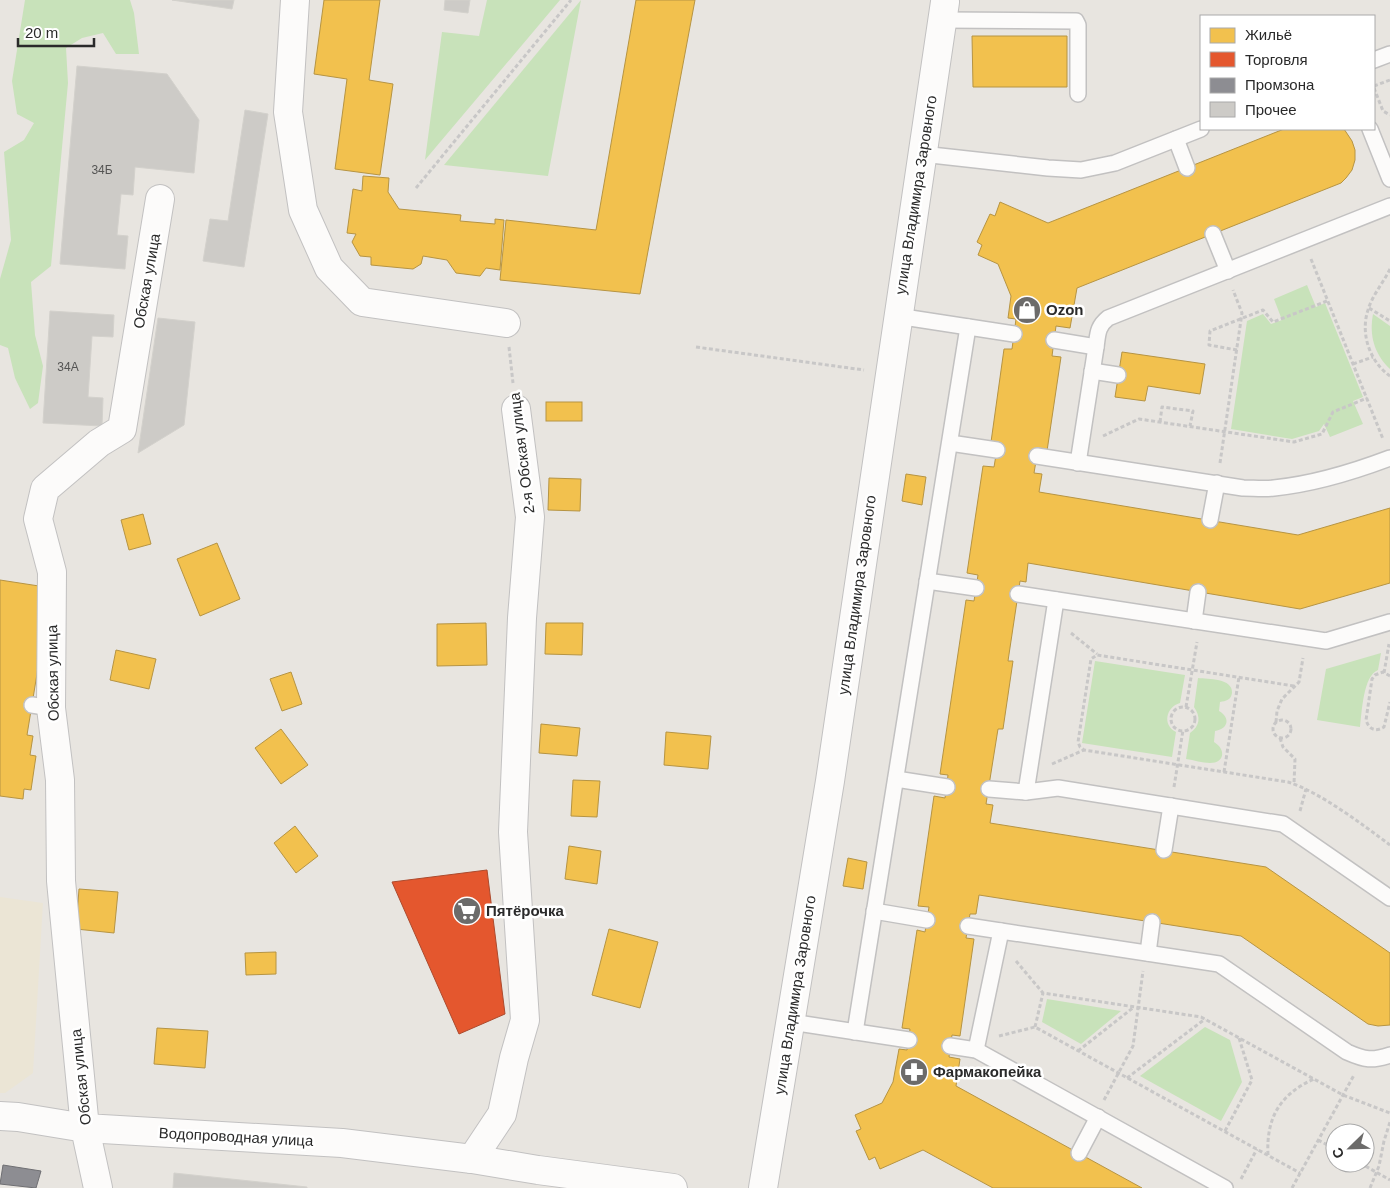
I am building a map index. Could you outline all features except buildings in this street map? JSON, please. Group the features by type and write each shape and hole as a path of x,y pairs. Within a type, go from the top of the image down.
{"street":[{"path":"295,0 288,112 303,210 328,268 362,302 506,323"},
{"name":"улица Владимира Заровного","path":"764,1188 830,781 897,316 944,11"},
{"name":"Обская улица","path":"98,1188 86,1128 61,881 60,780 42,706 52,572 38,520 45,488 99,443 122,429 160,199"},
{"name":"2-я Обская улица","path":"472,1159 502,1114 514,1058 526,1020 514,832 522,618 530,517 516,409"},
{"name":"Водопроводная улица","path":"0,1116 86,1128 342,1143 472,1159"},
{"path":"472,1159 673,1188"}],"lane":[{"path":"944,11 1076,21 1078,25 1078,94"},
{"path":"1375,60 1390,54"},
{"path":"922,154 1081,170 1115,163 1200,129"},
{"path":"1370,130 1390,179"},
{"path":"1176,139 1187,168"},
{"path":"1078,463 1098,332 1101,324 1108,318 1390,206"},
{"path":"1213,234 1227,271"},
{"path":"897,316 1014,334"},
{"path":"855,1032 968,327"},
{"path":"1054,340 1096,347"},
{"path":"1092,370 1118,374"},
{"path":"950,443 997,450"},
{"path":"1037,456 1243,488 1282,487 1301,484 1354,471 1388,453"},
{"path":"1210,520 1217,483"},
{"path":"928,581 976,588"},
{"path":"1197,621 1198,592"},
{"path":"1018,594 1326,641 1390,622"},
{"path":"1026,792 1056,600"},
{"path":"896,779 946,787"},
{"path":"989,789 1026,792 1058,788 1284,824 1390,898"},
{"path":"1164,850 1171,806"},
{"path":"874,912 927,920"},
{"path":"1147,953 1152,922"},
{"path":"968,926 1000,936 1147,953 1219,964 1347,1052 1362,1059 1378,1059 1390,1055"},
{"path":"977,1045 1000,936"},
{"path":"790,1022 909,1040"},
{"path":"950,1046 977,1045 1097,1116 1225,1188"},
{"path":"1079,1153 1097,1116"}],"path":[{"path":"416,188 571,0"},
{"path":"1375,87 1390,80"},
{"path":"1375,90 1383,111 1390,115"},
{"path":"1303,241 1388,453"},
{"path":"1390,269 1369,308 1365,324 1366,338 1373,357 1390,376"},
{"path":"1217,483 1242,318 1242,313 1227,271"},
{"path":"1237,350 1208,345 1210,331 1263,310 1273,322 1327,301"},
{"path":"1369,308 1390,321"},
{"name":"2-я Обская улица","path":"506,323 516,409"},
{"path":"696,347 889,374"},
{"path":"1353,364 1373,357"},
{"path":"1081,447 1139,419 1294,442 1322,434 1333,412 1367,398"},
{"path":"1160,422 1162,407 1193,411 1190,426"},
{"path":"1053,617 1097,655 1294,686"},
{"path":"1186,707 1197,621"},
{"path":"1384,673 1390,636"},
{"path":"1276,722 1284,720 1289,723 1290,734 1285,738 1280,738 1272,730 1282,699 1299,682 1306,638"},
{"path":"1097,655 1091,659 1078,742 1084,750 1302,786 1390,845"},
{"path":"1390,676 1379,673 1372,679 1366,720 1367,725 1376,730 1384,727 1390,702"},
{"path":"1224,772 1239,677"},
{"path":"1179,707 1186,707 1194,715 1195,721 1192,727 1183,730 1175,728 1171,723 1171,716 1179,707"},
{"path":"1171,806 1183,730"},
{"path":"1280,738 1283,747 1295,759 1294,784"},
{"path":"1028,775 1084,750"},
{"path":"1000,936 1043,993 1201,1017 1343,1094 1390,1113"},
{"path":"1097,1116 1134,1046 1147,953"},
{"path":"1035,1027 1043,993"},
{"path":"1078,1051 1134,1007"},
{"path":"1127,1078 1206,1019"},
{"path":"977,1045 1035,1027 1300,1173"},
{"path":"1224,1132 1252,1080 1239,1038"},
{"path":"1292,1188 1362,1059"},
{"path":"1268,1155 1269,1132 1276,1111 1292,1091 1314,1079"},
{"path":"1370,1188 1377,1172 1390,1122"},
{"path":"1318,1140 1325,1144"},
{"path":"1240,1180 1257,1149"},
{"path":"1377,1172 1390,1180"}],"shaded area":[{"path":"0,897 43,903 33,1073 5,1093 0,1093"}],"green space":[{"path":"25,0 130,0 134,13 139,54 116,54 103,33 82,38 66,48 68,83 51,266 31,282 35,335 43,366 38,403 30,409 15,378 8,348 0,345 0,279 11,240 4,152 24,140 34,123 17,114 12,81"},
{"path":"487,0 560,0 425,160 442,32 479,36"},
{"path":"581,0 548,176 444,165"},
{"path":"1307,285 1316,307 1325,303 1363,397 1353,401 1363,424 1330,437 1324,424 1319,431 1292,439 1231,429 1247,321 1263,314 1271,324 1282,320 1274,299"},
{"path":"1373,314 1390,326 1390,369 1380,357 1374,344 1372,337"},
{"path":"1381,653 1378,670 1369,679 1366,687 1360,727 1317,720 1326,669"},
{"path":"1095,661 1185,675 1180,703 1175,705 1169,712 1167,721 1176,732 1172,757 1082,743"},
{"path":"1198,678 1219,680 1229,684 1231,688 1231,697 1226,701 1220,702 1219,711 1225,717 1226,723 1223,728 1215,731 1214,742 1221,748 1222,755 1219,761 1215,762 1207,763 1186,759 1190,733 1198,724 1198,714 1194,707"},
{"path":"1047,999 1121,1011 1081,1044 1042,1022"},
{"path":"1205,1027 1230,1040 1242,1082 1221,1121 1140,1076"}],"place":[{"name":"Ozon","path":"1027,310"},
{"name":"Пятёрочка","path":"467,911"},
{"name":"Фармакопейка","path":"914,1072"}]}
